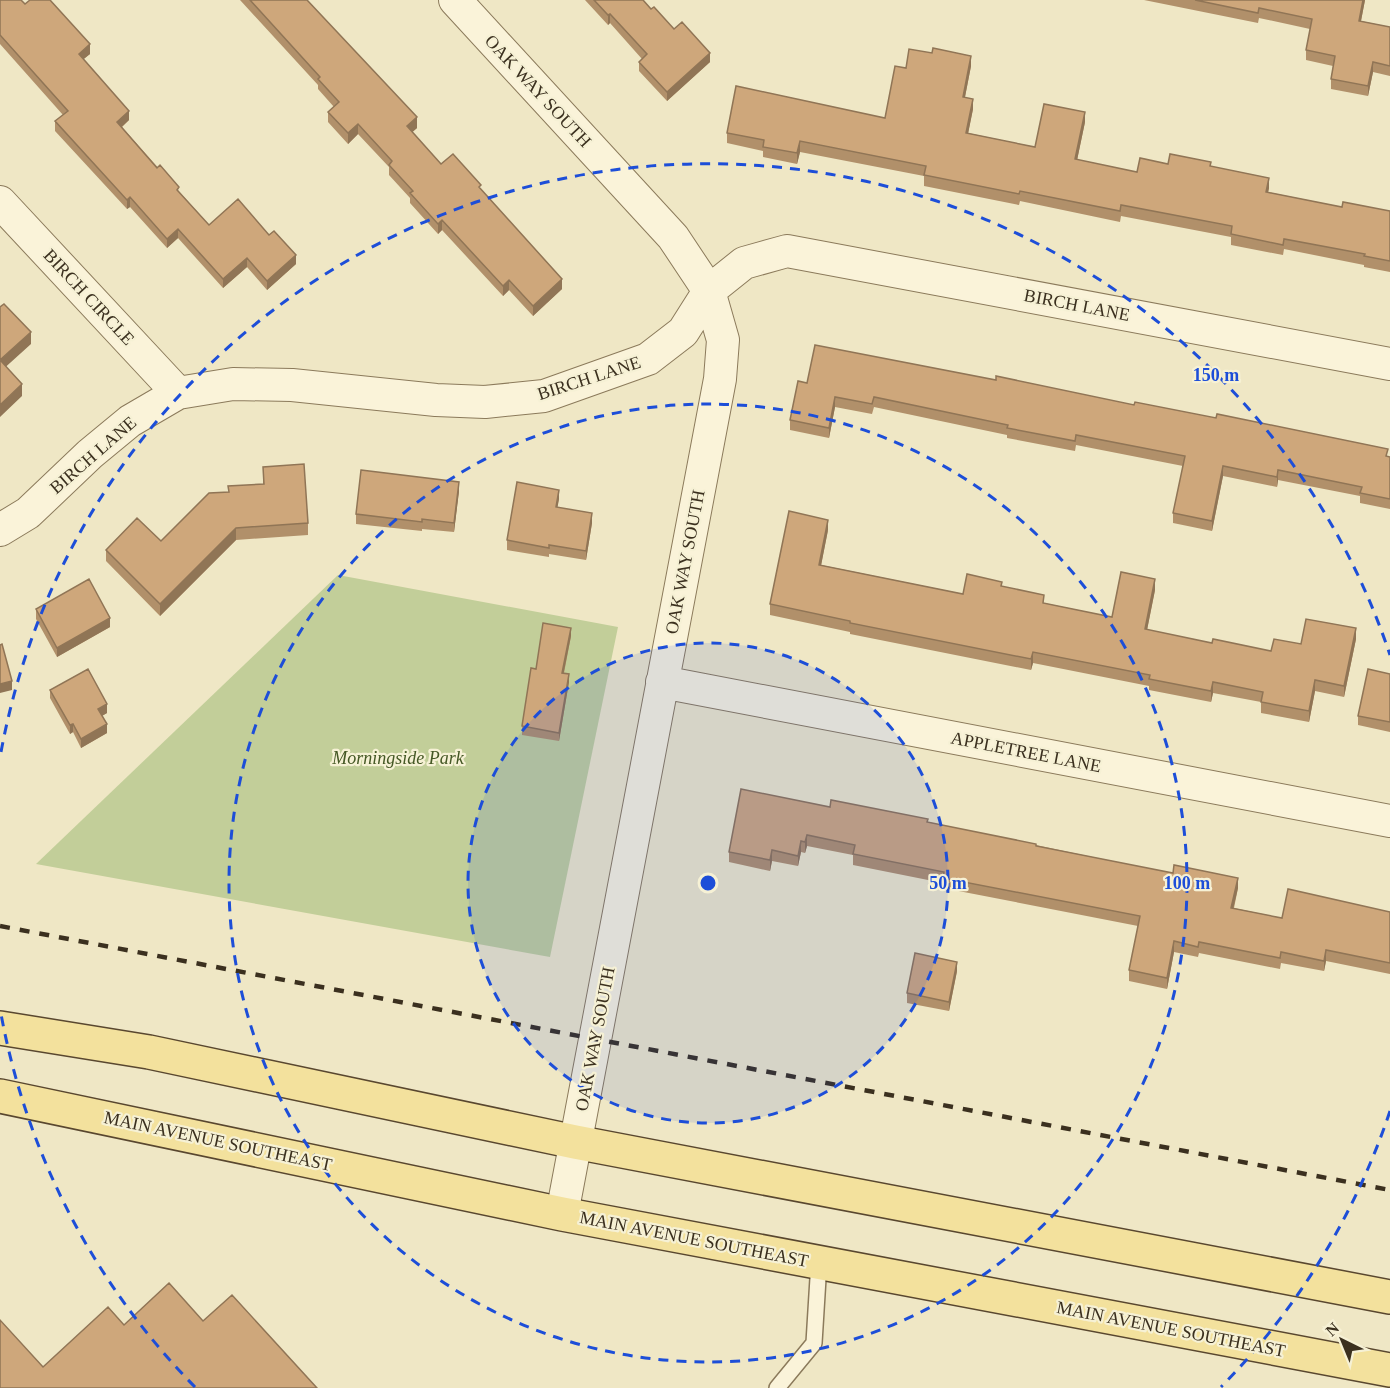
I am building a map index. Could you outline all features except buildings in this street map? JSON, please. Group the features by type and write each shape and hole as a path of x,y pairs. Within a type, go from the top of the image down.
{"main road":[{"path":"0,1028 149,1052 575,1142 1390,1297"},
{"name":"MAIN AVENUE SOUTHEAST","path":"0,1096 562,1214 1390,1370"}],"street":[{"name":"OAK WAY SOUTH","path":"455,0 673,237 709,291 723,340 720,379 562,1214"},
{"name":"BIRCH CIRCLE","path":"0,202 177,393"},
{"name":"BIRCH LANE","path":"0,530 28,513 90,454 130,421 177,393 233,384 292,385 436,400 485,402 544,396 648,359 683,332 709,291 744,263 787,251 1390,364"},
{"name":"APPLETREE LANE","path":"662,682 1390,821"}],"lane":[{"path":"777,1388 814,1343 819,1262"}],"green space":[{"name":"Morningside Park","path":"338,575 618,627 550,957 36,864"}],"railway":[{"path":"0,926 1390,1190"}]}
